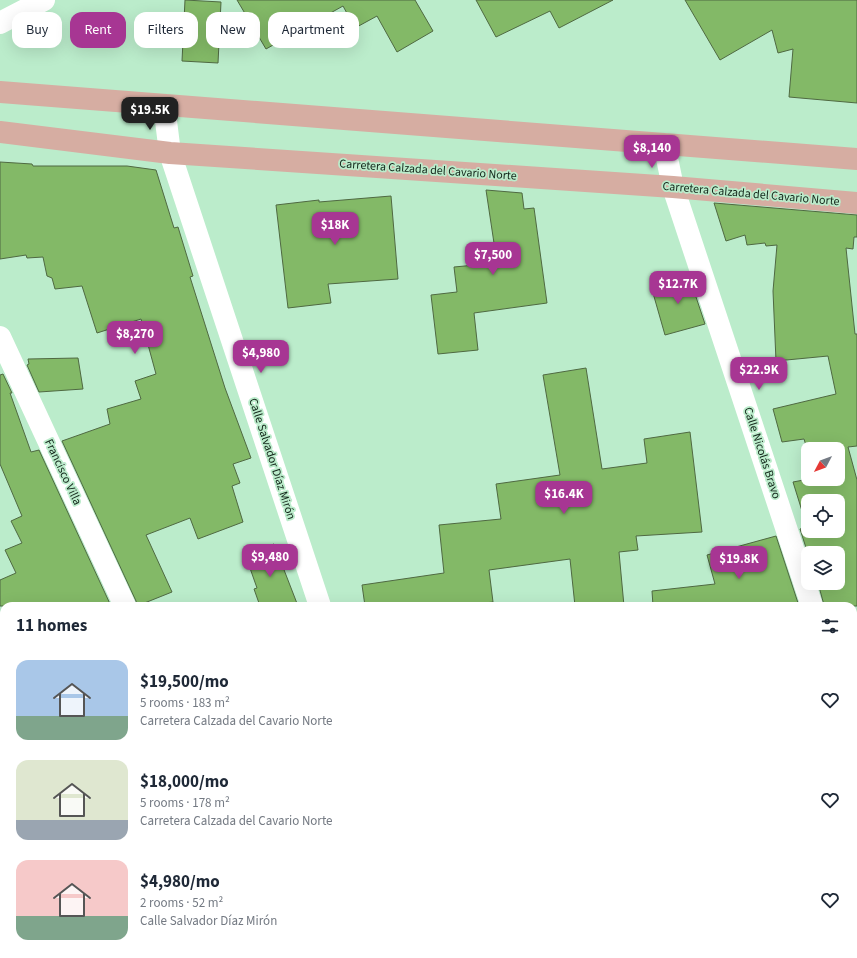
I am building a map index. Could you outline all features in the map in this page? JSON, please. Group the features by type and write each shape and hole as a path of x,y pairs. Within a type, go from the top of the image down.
{"main road":[{"path":"0,92 857,158"},
{"name":"Carretera Calzada del Cavario Norte","path":"0,132 170,153 673,187 857,203"}],"street":[{"path":"0,23 44,0"},
{"name":"Calle Salvador Díaz Mirón","path":"164,105 170,153 319,602"},
{"name":"Calle Nicolás Bravo","path":"664,144 673,187 811,602"},
{"name":"Francisco Villa","path":"0,337 123,602"}],"building":[{"path":"185,0 221,2 221,12 206,12 206,48 219,48 218,63 182,61 183,48 198,48 198,12 184,12"},
{"path":"237,0 415,0 433,31 397,52 377,16 359,26 359,12 346,12 343,6 332,12 268,12 268,48 266,49 260,39 260,12 244,12"},
{"path":"476,0 613,0 559,28 550,11 496,37"},
{"path":"685,0 857,0 857,103 789,97 793,49 778,53 772,30 720,60"},
{"path":"0,162 32,164 33,166 127,166 156,170 174,228 178,227 193,276 190,277 225,388 251,458 233,464 240,483 232,486 243,522 198,539 190,518 146,535 172,592 147,602 136,602 62,441 110,424 107,409 141,399 135,381 156,374 141,319 97,333 82,286 55,289 52,278 47,276 43,257 27,258 26,255 0,259"},
{"path":"486,190 522,193 524,209 534,208 547,303 474,313 478,350 438,354 431,295 457,292 454,267 497,263"},
{"path":"391,196 398,279 328,284 331,303 288,308 276,205 319,200 319,202"},
{"path":"714,203 857,215 857,237 854,237 853,249 846,248 855,334 857,334 857,446 848,447 857,480 857,602 823,602 820,590 845,590 845,546 805,546 803,538 845,538 845,494 801,494 801,508 793,482 801,480 801,486 845,486 845,442 805,442 804,439 782,442 773,409 836,394 828,356 776,361 773,291 777,245 766,246 765,243 747,245 745,235 726,241"},
{"path":"689,276 705,324 665,335 651,286"},
{"path":"78,358 83,389 39,392 27,365 29,364 28,359"},
{"path":"586,368 602,469 647,463 644,439 690,432 702,532 636,536 638,550 619,552 624,602 575,602 570,559 489,570 493,602 364,602 362,585 444,573 439,525 501,519 496,484 560,475 543,375"},
{"path":"3,374 12,393 10,393 31,452 39,450 109,602 0,602 0,580 16,573 5,550 22,543 11,521 22,516 0,464 0,375"},
{"path":"776,536 798,602 653,602 652,591 715,584 707,555"},
{"path":"274,544 296,602 259,602 254,589 257,588 245,554"}]}
